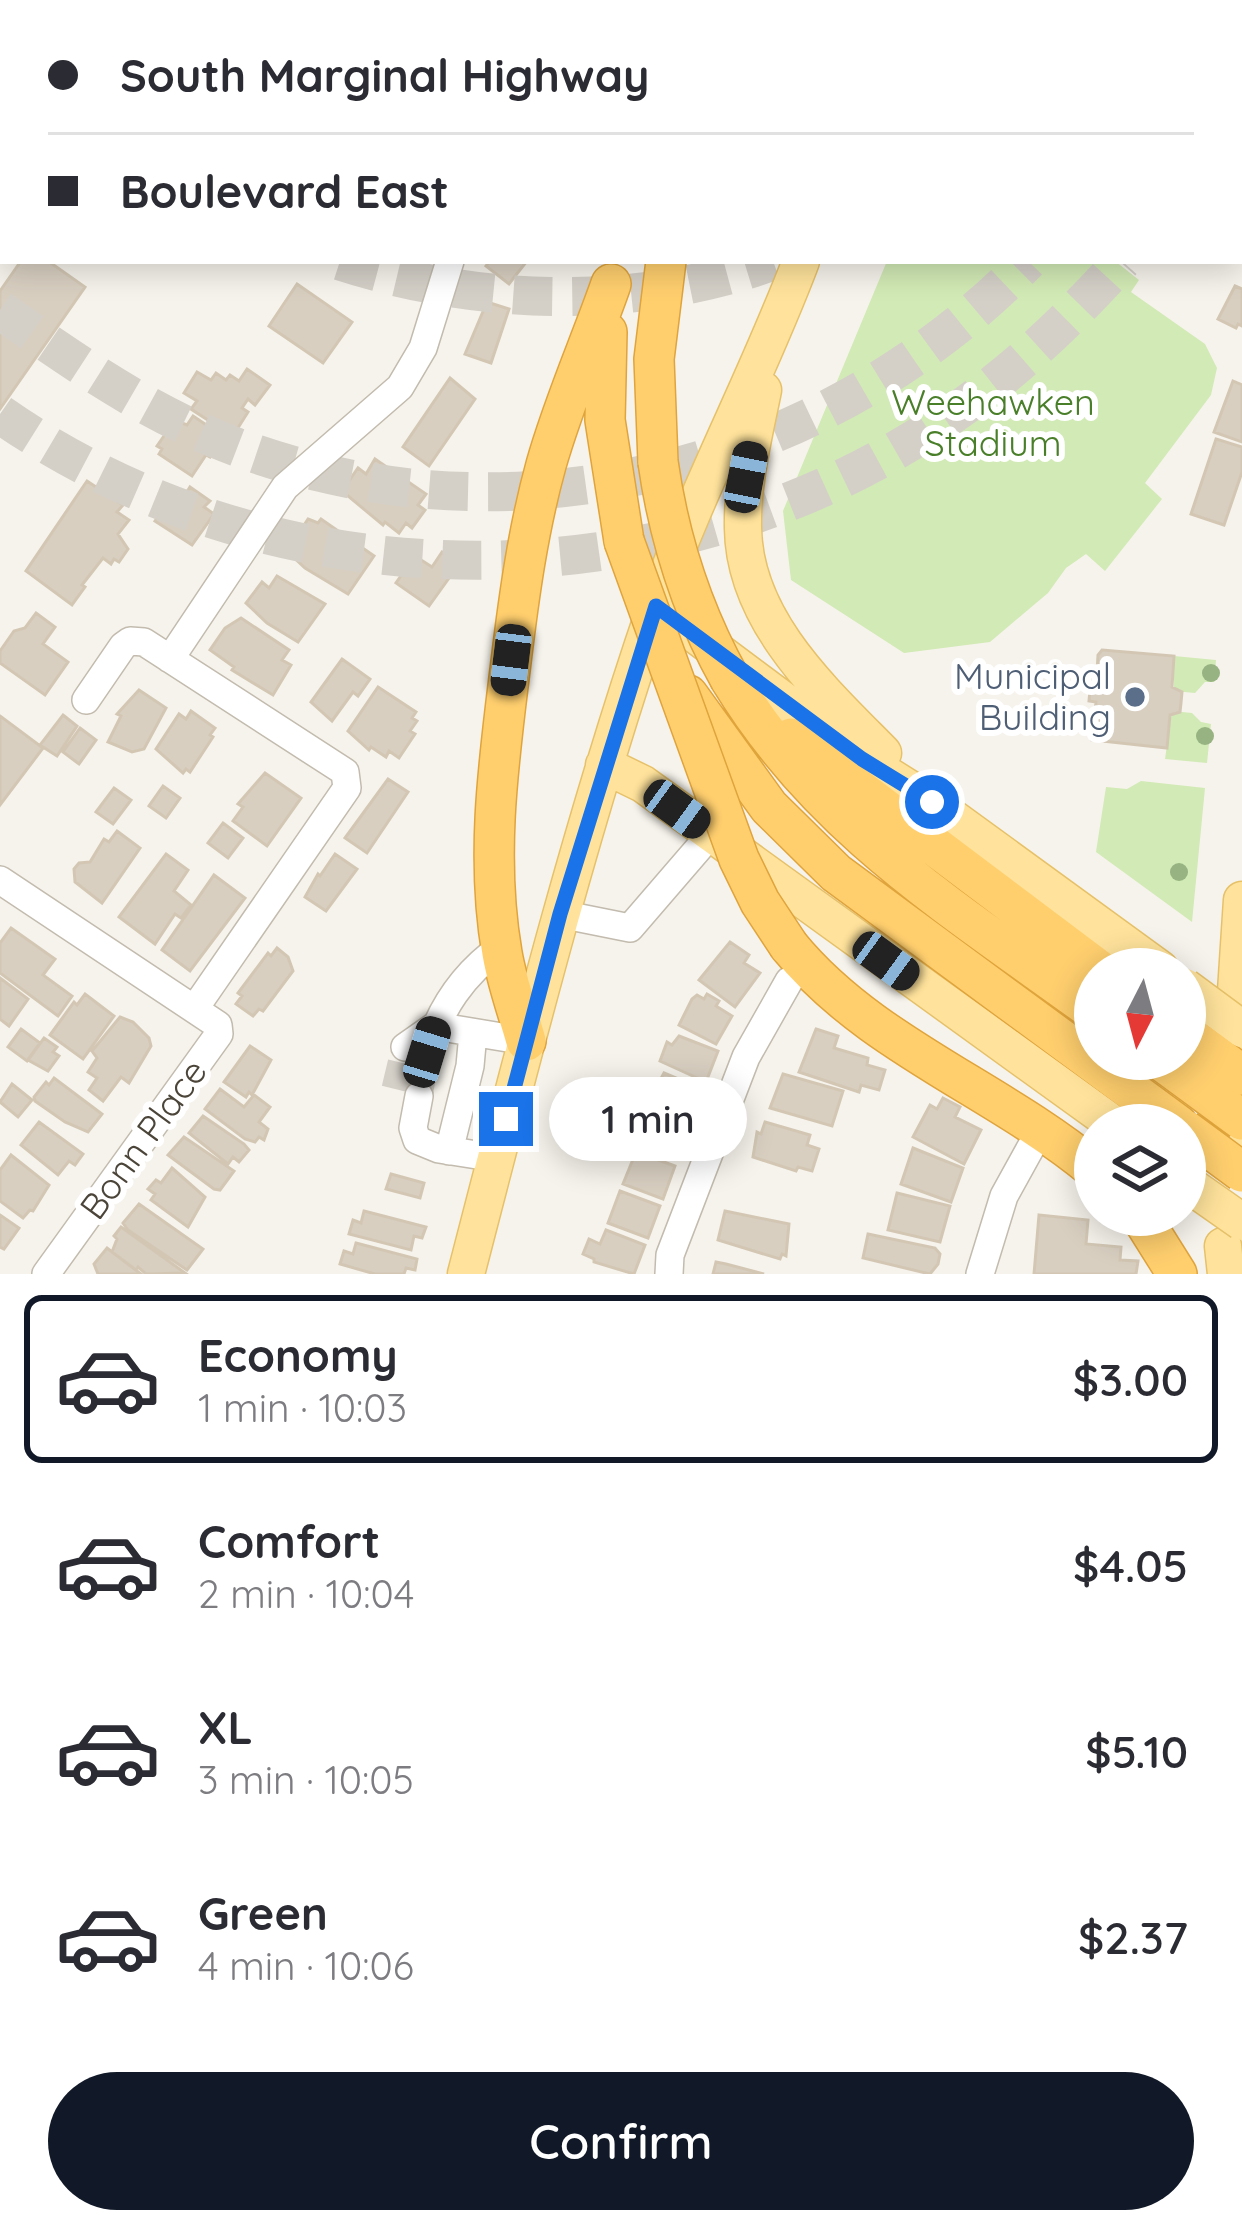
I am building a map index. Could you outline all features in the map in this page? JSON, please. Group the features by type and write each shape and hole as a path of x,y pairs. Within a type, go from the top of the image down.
{"highway":[{"path":"666,264 654,359 658,462 671,530 690,592 730,679 785,761 849,828 1074,996"},
{"path":"614,273 605,420 624,541 690,698 744,778 814,853 870,900 1149,1104"},
{"path":"526,1041 501,947 494,871 496,779 527,541 548,459 614,273"},
{"path":"658,625 739,859 789,963 817,977 874,1024 1074,1154"},
{"path":"730,679 821,763 1074,951"},
{"path":"1206,1049 1242,1076"},
{"path":"1179,1080 1240,1144"},
{"path":"1041,1129 1074,1138"},
{"path":"1206,1135 1240,1144"},
{"path":"1153,1236 1177,1274"}],"main road":[{"path":"466,1274 604,765 658,625 698,498 775,331 800,264"},
{"path":"775,331 743,504 743,543 752,582 782,640 836,704 932,802"},
{"path":"658,625 932,802 1131,948"},
{"path":"604,765 643,784 1086,1104"},
{"path":"1240,1144 1234,1010 1242,900"},
{"path":"1206,1002 1242,1029"},
{"path":"1206,1212 1230,1248"}],"street":[{"path":"170,659 285,488 400,388 423,348 449,264"},
{"path":"0,880 195,1008 347,788 345,772 144,642 130,641 123,646 86,700"},
{"path":"560,914 630,928 711,834"},
{"path":"501,947 459,986 422,1042 473,1033 526,1041"},
{"path":"669,1274 670,1255 746,1057 789,963"},
{"name":"Bonn Place","path":"46,1274 218,1034 218,1025 195,1008"},
{"path":"449,1151 470,1066 473,1033"},
{"path":"407,1092 417,1140 449,1151 496,1158"},
{"path":"980,1274 1004,1196 1041,1129"}],"green space":[{"name":"Weehawken Stadium","path":"886,264 1119,264 1139,280 1131,292 1205,344 1217,368 1211,395 1145,483 1162,499 1105,571 1086,554 990,642 904,653 791,580 783,511"},
{"path":"1174,656 1216,660 1214,682 1205,682 1195,693 1174,691"},
{"path":"1172,711 1192,713 1211,724 1207,763 1165,759"},
{"path":"1141,781 1205,788 1192,922 1096,852 1106,787 1127,789"}],"building":[{"path":"19,264 52,264 85,287 0,409 0,291"},
{"path":"488,264 525,264 509,284"},
{"path":"297,284 352,322 323,363 269,326"},
{"path":"1235,286 1242,289 1242,326 1236,328 1218,319"},
{"path":"487,302 509,309 491,363 465,354"},
{"path":"247,369 270,385 255,405 248,399 242,408 248,412 236,431 229,427 226,432 191,409 197,401 184,393 197,372 211,380 216,373 239,381"},
{"path":"450,378 475,399 429,466 403,447"},
{"path":"1233,381 1242,385 1242,442 1214,432"},
{"path":"193,416 214,430 208,438 217,447 192,476 159,454 162,449 157,446 175,420 187,425"},
{"path":"1216,439 1242,447 1242,472 1224,525 1191,514"},
{"path":"375,459 426,494 418,505 425,510 412,528 406,523 399,533 383,525 342,491 358,468 366,474"},
{"path":"87,481 123,505 117,512 129,520 118,534 128,549 119,562 114,559 111,564 103,558 72,605 26,571"},
{"path":"190,487 210,501 204,507 214,514 192,545 151,514 162,498 168,502 177,490 185,495"},
{"path":"308,519 318,523 321,519 374,556 348,594 287,551"},
{"path":"442,552 459,564 429,606 396,583 415,556 432,567"},
{"path":"277,576 325,604 298,642 246,603 262,582 269,588"},
{"path":"36,613 55,627 43,644 68,662 45,695 0,663 0,651 14,631 25,628"},
{"path":"241,618 289,650 282,660 291,665 273,695 210,650 225,628"},
{"name":"Municipal Building","path":"1102,650 1174,656 1172,687 1182,692 1180,712 1170,715 1167,748 1092,740 1096,702 1089,701 1090,690 1096,690"},
{"path":"342,659 370,679 358,696 353,692 332,721 311,702"},
{"path":"378,687 416,712 412,718 417,721 410,731 415,734 399,758 389,751 386,757 369,750 348,731"},
{"path":"139,690 166,708 144,749 132,752 108,742 121,716 117,714"},
{"path":"191,711 215,728 190,772 183,773 156,749 179,714 186,719"},
{"path":"63,715 77,726 57,756 40,745"},
{"path":"0,716 43,748 0,805"},
{"path":"80,728 96,740 79,764 63,752"},
{"path":"265,773 301,798 267,846 233,821 243,807 238,804"},
{"path":"388,779 408,792 367,853 345,838"},
{"path":"163,786 180,798 166,818 149,806"},
{"path":"114,788 131,800 113,824 96,812"},
{"path":"223,823 243,838 228,858 208,843"},
{"path":"117,831 140,848 102,903 75,882 74,869 90,862 104,839 109,842"},
{"path":"166,854 188,870 174,891 191,905 181,918 175,914 155,944 119,917"},
{"path":"335,854 357,869 326,911 305,897"},
{"path":"214,875 245,898 190,971 162,950"},
{"path":"11,928 55,959 43,975 72,996 58,1016 0,973 0,943"},
{"path":"730,942 749,955 744,963 760,973 735,1007 699,980"},
{"path":"277,948 288,957 293,971 263,1011 253,1016 236,1004 242,996 238,993"},
{"path":"0,978 28,999 9,1026 0,1019"},
{"path":"85,994 114,1016 83,1059 50,1035"},
{"path":"707,994 732,1016 716,1044 679,1025 692,999 697,995 704,999"},
{"path":"120,1017 133,1022 151,1046 129,1083 121,1077 103,1101 89,1090 97,1078 88,1072 97,1058 92,1051"},
{"path":"21,1029 40,1043 27,1061 8,1047"},
{"path":"816,1029 838,1036 834,1048 868,1058 867,1065 885,1070 879,1090 861,1085 859,1092 799,1072"},
{"path":"679,1036 718,1051 706,1082 660,1061 667,1042 672,1045"},
{"path":"44,1038 57,1047 53,1052 59,1056 48,1071 28,1060"},
{"path":"250,1046 271,1060 252,1095 249,1092 246,1097 224,1082"},
{"path":"664,1073 705,1090 693,1121 646,1104 653,1082 658,1084"},
{"path":"783,1074 843,1091 832,1126 770,1108"},
{"path":"54,1078 102,1114 88,1132 35,1101 46,1082 49,1085"},
{"path":"12,1084 32,1100 18,1117 0,1102"},
{"path":"220,1089 244,1107 254,1095 270,1107 259,1122 268,1129 264,1140 245,1139 205,1109"},
{"path":"943,1098 960,1107 955,1117 981,1130 964,1164 913,1137 930,1105 937,1109"},
{"path":"650,1111 689,1126 677,1159 638,1144 635,1138"},
{"path":"203,1116 249,1150 239,1162 233,1157 228,1164 189,1133"},
{"path":"39,1122 83,1154 75,1165 69,1161 58,1175 21,1145"},
{"path":"765,1122 810,1135 807,1145 819,1149 812,1171 798,1167 796,1171 753,1157 757,1132 761,1134"},
{"path":"184,1137 234,1171 220,1190 168,1155"},
{"path":"913,1148 963,1168 951,1202 901,1184"},
{"path":"636,1152 675,1166 663,1199 623,1184"},
{"path":"11,1155 49,1185 23,1218 0,1201 0,1170"},
{"path":"172,1168 205,1197 188,1227 151,1200 155,1194 148,1189 156,1180 161,1183"},
{"path":"391,1174 424,1183 420,1198 386,1189"},
{"path":"620,1191 660,1206 648,1238 608,1223"},
{"path":"897,1193 950,1206 940,1242 888,1230"},
{"path":"139,1204 203,1249 187,1270 128,1230 123,1223"},
{"path":"364,1211 426,1227 422,1238 414,1236 411,1250 349,1234 353,1220 361,1223"},
{"path":"725,1211 789,1224 786,1256 780,1259 718,1240"},
{"path":"0,1215 19,1228 4,1249 0,1247"},
{"path":"1039,1215 1074,1219 1074,1236 1087,1236 1086,1244 1121,1247 1120,1260 1138,1261 1136,1274 1034,1274"},
{"path":"121,1227 185,1273 136,1270 112,1252"},
{"path":"606,1230 645,1245 634,1274 583,1254 589,1239 600,1244"},
{"path":"868,1234 935,1248 940,1254 938,1264 930,1274 863,1258"},
{"path":"356,1243 417,1259 415,1270 375,1274 340,1264 344,1251 353,1254"},
{"path":"107,1248 141,1274 98,1274 94,1264"},
{"path":"716,1262 726,1264 764,1274 713,1274"}],"tunnel":[{"path":"351,264 447,287 557,297 667,288 763,264"},
{"path":"0,310 137,400 226,443 332,475 440,490 548,489 654,472 757,440 855,394 946,334 1025,264"},
{"path":"0,414 110,478 227,524 351,551 476,560 602,551 726,524 843,478 953,414 999,380 1119,264"},
{"path":"395,1089 405,1047"},
{"path":"419,1096 427,1052"}],"place":[{"name":"Municipal Building","path":"1135,697"}],"route":[{"path":"506,1119 560,914 656,606 862,759 932,802"}]}
